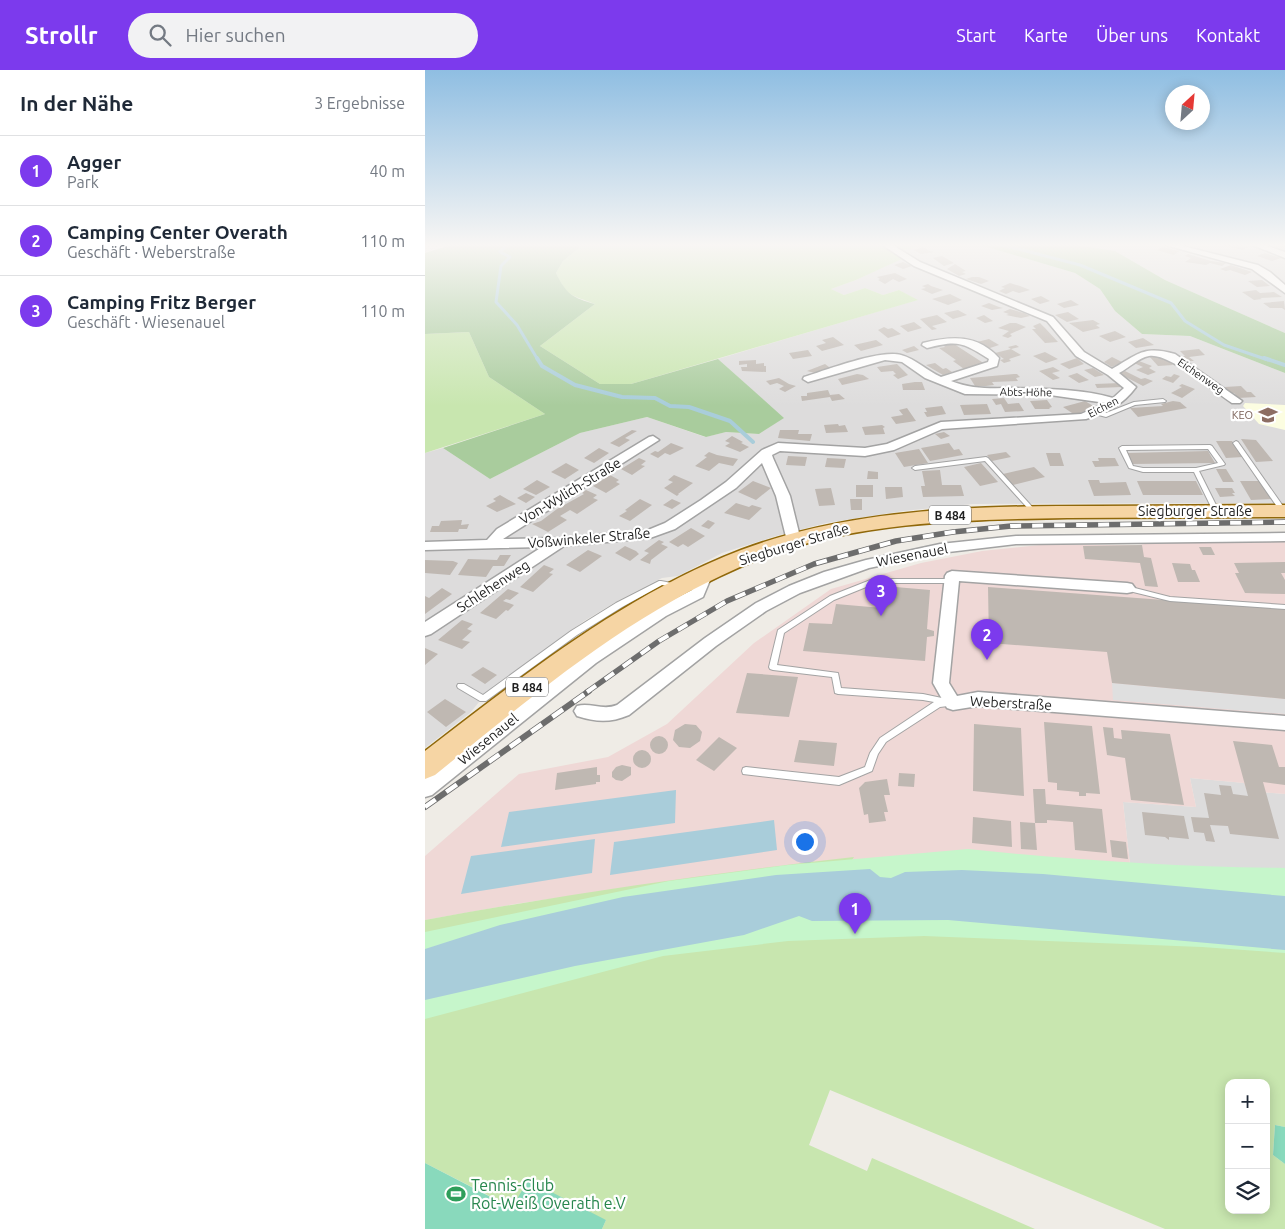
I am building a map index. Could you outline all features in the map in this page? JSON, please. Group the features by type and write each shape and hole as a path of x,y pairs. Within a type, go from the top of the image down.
{"main road":[{"name":"Siegburger Straße","path":"425,767 572,652 632,612 706,573 749,555 794,541 838,528 914,517 1034,512 1284,511"}],"street":[{"name":"Eichen","path":"762,456 778,447 865,452 890,447 932,428 941,426 1068,419 1094,413 1126,394 1130,387 1112,373 1080,354 1050,319 999,298"},
{"path":"927,345 948,339 962,339 994,358 993,364 983,369 939,381"},
{"name":"Eichenweg","path":"1112,373 1143,352 1163,353 1171,356 1236,400"},
{"name":"Abts-Höhe","path":"808,379 884,357 891,357 906,360 939,381 965,391 1049,392 1101,398 1114,402"},
{"name":"Von-Wylich-Straße","path":"490,545 502,532 653,440"},
{"path":"762,456 776,476 785,501 794,541"},
{"name":"Voßwinkeler Straße","path":"425,546 560,542 624,537 661,531 731,485 762,456"},
{"name":"Wiesenauel","path":"583,712 599,717 624,710 731,627 773,600 827,575 890,557 978,543 1016,540 1285,537"},
{"name":"Schlehenweg","path":"425,630 560,542"},
{"name":"Wiesenauel","path":"425,789 558,693 632,630 698,593 706,573"},
{"path":"952,581 952,576 1127,588"},
{"name":"Weberstraße","path":"952,581 941,683 953,703 978,699 1285,723"}],"lane":[{"path":"1094,413 1106,415 1134,404 1163,401"},
{"path":"1236,443 1284,511"},
{"path":"1210,446 1222,464 1196,470 1143,470 1131,467 1122,448 1210,446"},
{"path":"915,468 986,459 1034,512"},
{"path":"1196,470 1216,511"},
{"path":"952,581 875,581 832,598 781,632 773,667 835,675 839,691 923,697 953,703"},
{"path":"461,686 483,699 574,633 619,605 661,583 680,587"},
{"path":"1127,588 1170,599 1285,607"},
{"path":"746,771 839,781 856,776 869,769 874,753 883,740 938,704 953,703"}],"shaded area":[{"path":"914,298 1106,298 1115,311 1142,334 1190,336 1285,373 1285,503 973,504 903,511 826,523 776,536 722,553 678,576 662,578 584,621 488,691 470,713 425,748 425,453 443,448 490,479 580,433 647,417 705,437 726,432 759,434 783,418 718,359 917,300"},
{"path":"1206,298 1285,298 1285,333"},
{"name":"KEO","path":"1245,403 1285,405 1285,430 1259,424 1243,406"},
{"path":"1285,540 1285,794 1247,791 1244,783 1190,778 1196,807 1123,802 1132,882 786,865 515,904 425,920 425,856 519,774 608,757 667,724 754,643 831,589 921,563 982,551 1040,545 1138,545 1158,542"},
{"path":"1112,683 1285,699 1285,714 1113,700"},
{"path":"1190,778 1245,783 1247,791 1285,794 1285,897 1132,882 1123,802 1196,807"}],"green space":[{"path":"425,298 578,298 595,304 540,346 600,384 631,384 718,359 784,418 759,434 726,432 706,437 647,417 580,433 490,479 443,448 545,414 489,377 469,332 425,334"},
{"path":"578,298 914,298 918,300 631,384 600,384 540,346 595,304"},
{"path":"1106,298 1206,298 1285,333 1285,373 1190,336 1142,334 1115,311"},
{"path":"469,332 489,377 545,414 425,453 425,334"},
{"path":"968,849 1126,862 1285,868 1285,953 1202,947 924,936 788,941 663,956 425,1019 425,932 669,881 788,865"},
{"path":"854,857 850,863 425,949 425,920 639,885"},
{"path":"799,916 1285,950 1285,1127 1275,1125 1273,1155 1285,1164 1285,1229 1165,1229 830,1090 809,1145 867,1171 872,1158 1035,1229 602,1229 606,1220 513,1208 425,1163 425,1000"},
{"path":"1275,1125 1285,1127 1285,1164 1273,1155"},
{"name":"Tennis-Club Rot-Weiß Overath e.V","path":"425,1163 512,1208 528,1180 606,1220 602,1229 425,1229"}],"water":[{"path":"676,790 675,823 501,847 509,812"},
{"path":"774,820 777,850 610,875 614,842"},
{"path":"595,839 592,873 461,894 471,856"},
{"path":"870,869 880,877 891,878 905,872 962,870 1043,874 1285,896 1285,950 948,920 812,921 799,916 744,935 575,966 425,1000 425,949 500,925 623,897 776,875"}],"building":[{"path":"958,298 962,300 948,305 932,299"},
{"path":"1045,298 1050,301 1040,304 1031,299"},
{"path":"1071,300 1079,305 1064,308 1057,304"},
{"path":"1284,301 1285,310 1282,308 1270,308 1263,303"},
{"path":"989,303 1003,308 992,310 981,306"},
{"path":"1010,309 1030,316 1021,318 1006,315 1009,314 1003,312"},
{"path":"958,310 967,315 953,319 944,313"},
{"path":"1068,312 1079,319 1067,322 1055,315"},
{"path":"937,315 947,322 932,326 937,329 932,330 920,319"},
{"path":"984,315 993,321 985,323 976,318"},
{"path":"1093,320 1100,324 1096,325 1100,328 1083,332 1069,323"},
{"path":"914,322 922,328 908,332 900,326"},
{"path":"1010,323 1026,327 1010,334 1012,336 1008,338 1002,336 1009,331 998,328"},
{"path":"1040,323 1058,342 1045,343 1032,329 1036,329 1033,326"},
{"path":"884,327 892,328 901,334 888,338 878,330"},
{"path":"1115,331 1126,337 1110,342 1099,336"},
{"path":"833,337 844,345 822,351 816,346 826,343 822,340"},
{"path":"1143,338 1154,345 1136,348 1128,342"},
{"path":"989,339 999,345 987,349 977,342"},
{"path":"876,340 883,345 861,351 854,345"},
{"path":"951,342 985,364 964,369 953,361 956,360 939,348 945,347 942,344"},
{"path":"1016,345 1019,347 1011,349 1008,347"},
{"path":"914,346 919,350 907,353 902,350"},
{"path":"1011,349 1021,355 1004,363 1000,360 1004,359 995,353"},
{"path":"1199,349 1205,355 1189,357 1194,361 1185,361 1180,356 1185,356 1180,351"},
{"path":"808,350 812,356 793,359 789,353"},
{"path":"1045,352 1058,359 1046,363 1033,356"},
{"path":"1163,355 1173,365 1158,366 1149,356"},
{"path":"1112,357 1122,362 1112,367 1104,362"},
{"path":"1077,358 1084,364 1069,369 1060,364"},
{"path":"756,360 756,364 764,363 766,372 742,371 741,367 747,367 747,364 739,365 739,361"},
{"path":"1139,361 1152,366 1149,368 1156,372 1148,375 1136,370 1143,367 1134,363"},
{"path":"935,363 943,369 946,368 952,372 943,375 926,365"},
{"path":"825,364 833,370 819,374 807,371"},
{"path":"897,364 908,375 898,379 893,375 896,374 893,371 881,372 877,367"},
{"path":"1053,367 1060,371 1052,373 1060,378 1053,380 1039,371"},
{"path":"1093,368 1104,375 1095,377 1084,370"},
{"path":"1125,371 1141,379 1145,378 1153,381 1143,386 1118,373"},
{"path":"1077,373 1089,380 1079,383 1068,376"},
{"path":"857,374 869,379 842,385 838,379"},
{"path":"1017,374 1020,377 1016,378 1018,381 992,382 994,385 986,386 975,386 970,378"},
{"path":"1174,374 1180,376 1173,383 1162,379 1166,376 1171,377"},
{"path":"779,378 796,386 785,392 779,389 784,386 777,383 770,385 766,381"},
{"path":"922,382 925,390 903,390 902,384"},
{"path":"1120,383 1123,387 1097,388 1095,384"},
{"path":"1182,384 1195,389 1182,398 1171,393 1182,387 1179,386"},
{"path":"1241,386 1256,397 1238,398 1234,393 1229,394 1225,387"},
{"path":"828,390 830,395 839,394 845,399 832,401 830,397 802,401 801,396 807,396 807,393"},
{"path":"1004,398 1008,404 1019,403 1024,411 1005,412 1001,404 996,405 992,399"},
{"path":"1047,400 1052,407 1050,409 1035,409 1030,401"},
{"path":"1085,401 1095,407 1075,415 1063,407"},
{"path":"1173,401 1180,402 1187,408 1138,417 1130,408 1163,406 1161,404"},
{"path":"987,404 991,414 964,415 960,405"},
{"path":"942,406 946,414 927,417 924,412 927,412 925,408"},
{"path":"907,408 916,421 896,424 891,417 903,415 899,410"},
{"path":"838,424 839,426 845,425 848,432 826,433 824,425"},
{"path":"882,425 885,427 883,428 885,434 865,435 862,427"},
{"path":"632,430 637,431 625,438 630,440 619,447 610,443"},
{"path":"780,430 799,430 798,434 812,434 810,441 778,438"},
{"path":"944,432 950,436 941,439 935,434"},
{"path":"732,436 749,447 740,452 725,446 730,443 725,441"},
{"path":"1241,439 1256,440 1273,461 1256,462"},
{"path":"1216,441 1232,441 1243,457 1226,458"},
{"path":"671,443 684,448 670,455 665,453 658,458 650,454 655,451 658,452"},
{"path":"949,443 954,450 959,449 963,455 930,461 921,448"},
{"path":"599,448 609,453 594,463 584,458"},
{"path":"919,449 928,463 904,467 895,453"},
{"path":"1208,451 1215,463 1132,464 1127,453"},
{"path":"709,452 738,459 733,466 719,463 709,471 695,466 707,457 704,456"},
{"path":"1006,452 1011,457 992,461 987,455"},
{"path":"1046,453 1060,453 1064,466 1050,466"},
{"path":"788,456 807,457 805,466 786,465"},
{"path":"639,458 646,461 641,465 645,466 632,475 621,469"},
{"path":"827,458 846,459 844,468 825,467"},
{"path":"1098,458 1115,458 1119,466 1095,467 1092,461 1099,461"},
{"path":"566,463 579,470 565,479 551,472"},
{"path":"981,463 998,482 980,486 964,467"},
{"path":"1034,467 1045,477 1013,485 1003,474"},
{"path":"1216,469 1226,469 1234,482 1223,482"},
{"path":"940,470 942,485 961,485 964,496 923,497 921,486 925,486 922,471"},
{"path":"868,471 878,472 878,479 867,479"},
{"path":"610,475 619,480 616,482 620,484 606,493 593,486"},
{"path":"674,475 693,483 677,496 664,488 673,482 668,480"},
{"path":"537,480 550,487 536,495 523,489"},
{"path":"1088,480 1099,480 1100,483 1126,482 1131,495 1094,496"},
{"path":"753,481 771,488 756,500 738,492"},
{"path":"1137,481 1196,481 1203,495 1143,495"},
{"path":"1240,481 1260,481 1272,499 1251,500"},
{"path":"856,485 873,485 873,497 856,497"},
{"path":"885,487 902,487 903,497 886,499"},
{"path":"831,488 835,505 819,506 815,489"},
{"path":"1215,488 1232,488 1235,493 1232,493 1235,496 1220,497"},
{"path":"586,490 597,495 593,498 598,500 577,514 570,510 560,516 567,520 548,532 532,524 541,521 557,509 584,494 582,493"},
{"path":"526,493 535,497 526,503 517,498"},
{"path":"500,495 516,504 497,512 486,506 496,501 493,499"},
{"path":"640,499 652,505 630,521 619,516 627,511 625,510"},
{"path":"672,499 681,503 672,509 663,505"},
{"path":"850,499 862,499 862,510 851,510"},
{"path":"736,503 762,508 749,520 724,513"},
{"path":"462,520 461,525 469,524 467,529 459,529 458,532 430,532 432,526 439,526 441,521"},
{"path":"708,520 715,523 709,529 701,526"},
{"path":"691,528 705,536 688,547 683,544 678,547 669,542"},
{"path":"659,540 664,542 661,544 668,547 651,560 650,564 640,560 649,553 644,551"},
{"path":"1142,545 1144,557 1151,558 1158,587 1145,586 1140,563 1085,559 1083,546"},
{"path":"625,546 639,554 630,561 615,553"},
{"path":"1199,547 1211,547 1215,555 1203,555"},
{"path":"588,550 602,556 580,572 566,565"},
{"path":"500,555 511,555 504,566 493,566 486,577 458,575 468,559 497,560"},
{"path":"425,560 453,561 458,563 450,575 425,573"},
{"path":"1285,562 1285,573 1281,573 1285,580 1285,594 1245,593 1235,573 1239,573 1234,563"},
{"path":"1172,563 1190,564 1200,582 1178,582"},
{"path":"544,565 554,569 549,573 553,574 533,592 520,587"},
{"path":"884,586 930,590 927,629 934,631 934,636 927,637 925,661 803,651 809,623 832,624 836,604 882,608"},
{"path":"988,587 1285,609 1285,699 1112,683 1107,652 989,643"},
{"path":"442,588 452,594 425,614 425,596 429,598"},
{"path":"508,589 519,593 510,600 506,599 503,601 514,605 508,611 506,610 496,619 480,613"},
{"path":"462,620 473,624 467,629 472,631 462,640 470,642 462,649 438,640"},
{"path":"425,648 438,654 425,665"},
{"path":"483,667 497,675 485,684 471,675"},
{"path":"747,673 798,677 789,717 736,713"},
{"path":"445,699 466,712 446,727 427,712"},
{"path":"1044,722 1092,726 1100,794 1086,793 1086,796 1079,796 1079,792 1057,790 1057,783 1048,782"},
{"path":"685,724 696,725 702,732 700,741 690,748 679,747 673,740 675,730"},
{"path":"974,724 1021,728 1024,796 973,791"},
{"path":"1103,727 1113,728 1114,738 1122,739 1121,730 1170,734 1184,805 1131,800 1125,758 1107,755"},
{"path":"659,736 665,739 668,745 665,751 659,754 653,751 650,745 653,739"},
{"path":"719,737 737,748 714,771 696,760"},
{"path":"799,740 837,743 834,766 794,762"},
{"path":"1233,741 1272,745 1279,767 1285,767 1285,785 1263,782 1279,839 1230,834 1228,826 1210,825 1215,842 1206,841 1204,833 1194,832 1191,817 1209,818 1204,793 1221,795 1219,785 1231,786 1233,794 1248,796"},
{"path":"642,750 648,753 651,759 648,765 642,768 636,765 633,759 636,753"},
{"path":"622,765 631,767 631,775 622,781 616,780 612,777 612,772 616,767"},
{"path":"597,767 597,775 600,775 600,782 555,790 557,773"},
{"path":"899,773 915,774 914,787 898,786"},
{"path":"887,779 890,795 884,795 888,812 884,812 886,821 869,823 868,814 864,815 859,788 865,782"},
{"path":"1033,789 1045,789 1046,804 1102,809 1107,853 1075,850 1073,822 1047,820 1047,823 1035,823"},
{"path":"1142,812 1184,816 1189,839 1169,837 1169,840 1165,837 1145,835"},
{"path":"973,817 1011,821 1012,847 972,843"},
{"path":"1020,822 1035,823 1037,850 1021,849"},
{"path":"1110,840 1126,842 1128,859 1112,857"}],"waterway":[{"path":"497,298 496,302 517,325 538,360"},
{"path":"1159,298 1171,303 1185,321 1224,345 1268,360"},
{"path":"537,358 542,366 575,385 622,397 655,398 670,406 689,407 730,421 753,442"},
{"path":"1264,358 1285,365"}],"railway":[{"path":"587,692 659,641 727,601 814,564 896,541 953,532 1011,526 1285,522"},
{"path":"425,807 589,691"}],"place":[{"name":"KEO","path":"1268,415"},
{"name":"Camping Fritz Berger","path":"881,616"},
{"name":"Camping Center Overath","path":"987,660"},
{"name":"Agger","path":"855,934"},
{"name":"Tennis-Club Rot-Weiß Overath e.V","path":"456,1194"}]}
